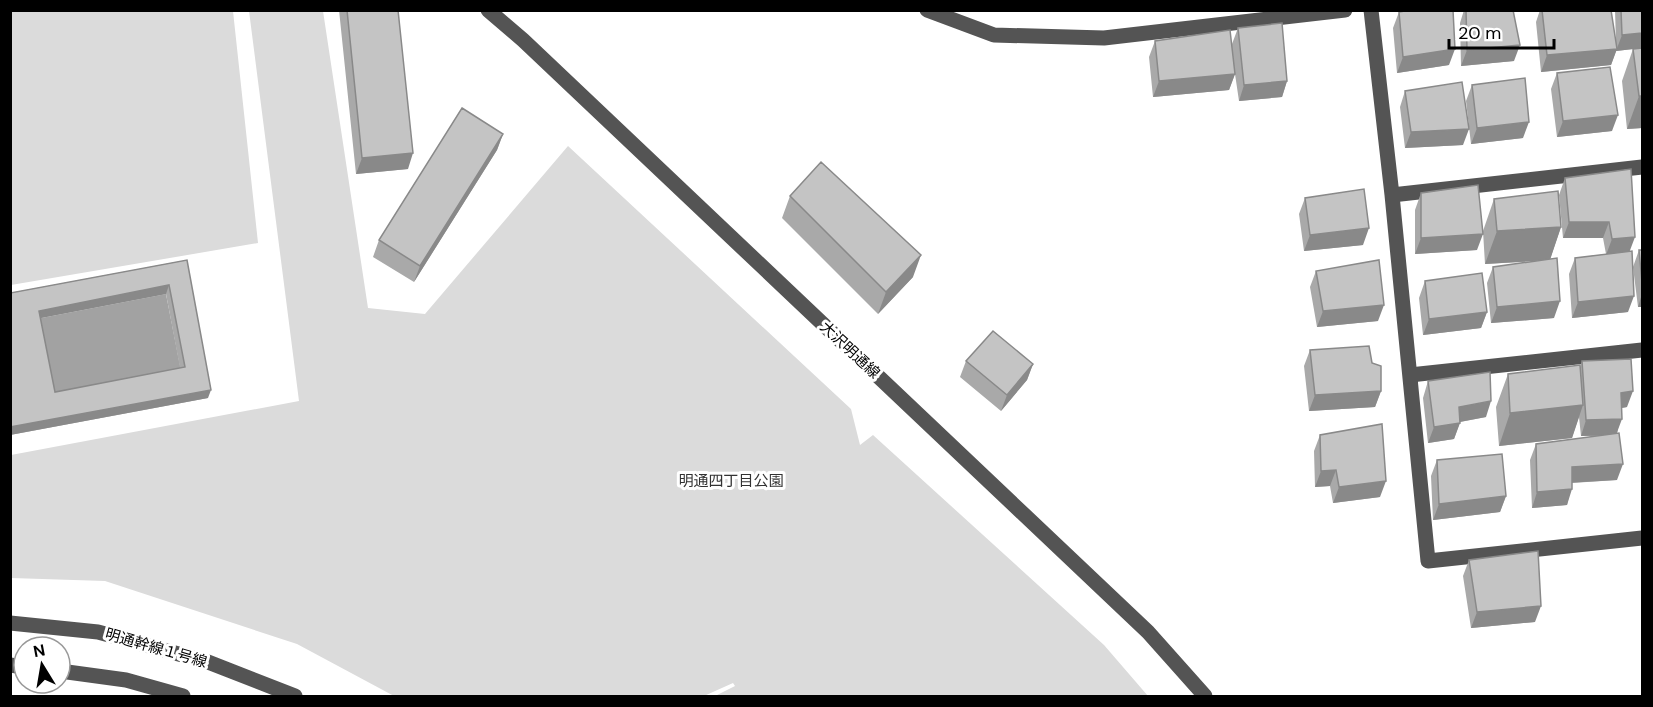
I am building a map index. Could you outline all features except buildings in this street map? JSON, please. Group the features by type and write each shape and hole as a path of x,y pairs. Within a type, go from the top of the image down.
{"street":[{"name":"大沢明通線","path":"488,10 1148,632 1205,696"},
{"path":"927,10 994,35 1104,38 1345,10"},
{"path":"1371,10 1392,195 1428,561 1642,538"},
{"path":"1392,195 1642,167"},
{"path":"1410,375 1642,350"},
{"name":"明通幹線１号線","path":"10,623 98,632 208,662 295,696"},
{"path":"72,673 126,680 183,696"}],"green space":[{"path":"11,10 233,11 258,243 11,285"},
{"name":"明通四丁目公園","path":"249,11 323,11 368,308 425,314 568,146 851,409 860,445 873,435 1104,645 1148,696 715,696 735,686 733,683 704,696 394,696 297,644 105,581 11,578 11,455 299,401"}],"shaded area":[{"path":"166,294 182,376 52,401 36,319"}]}
